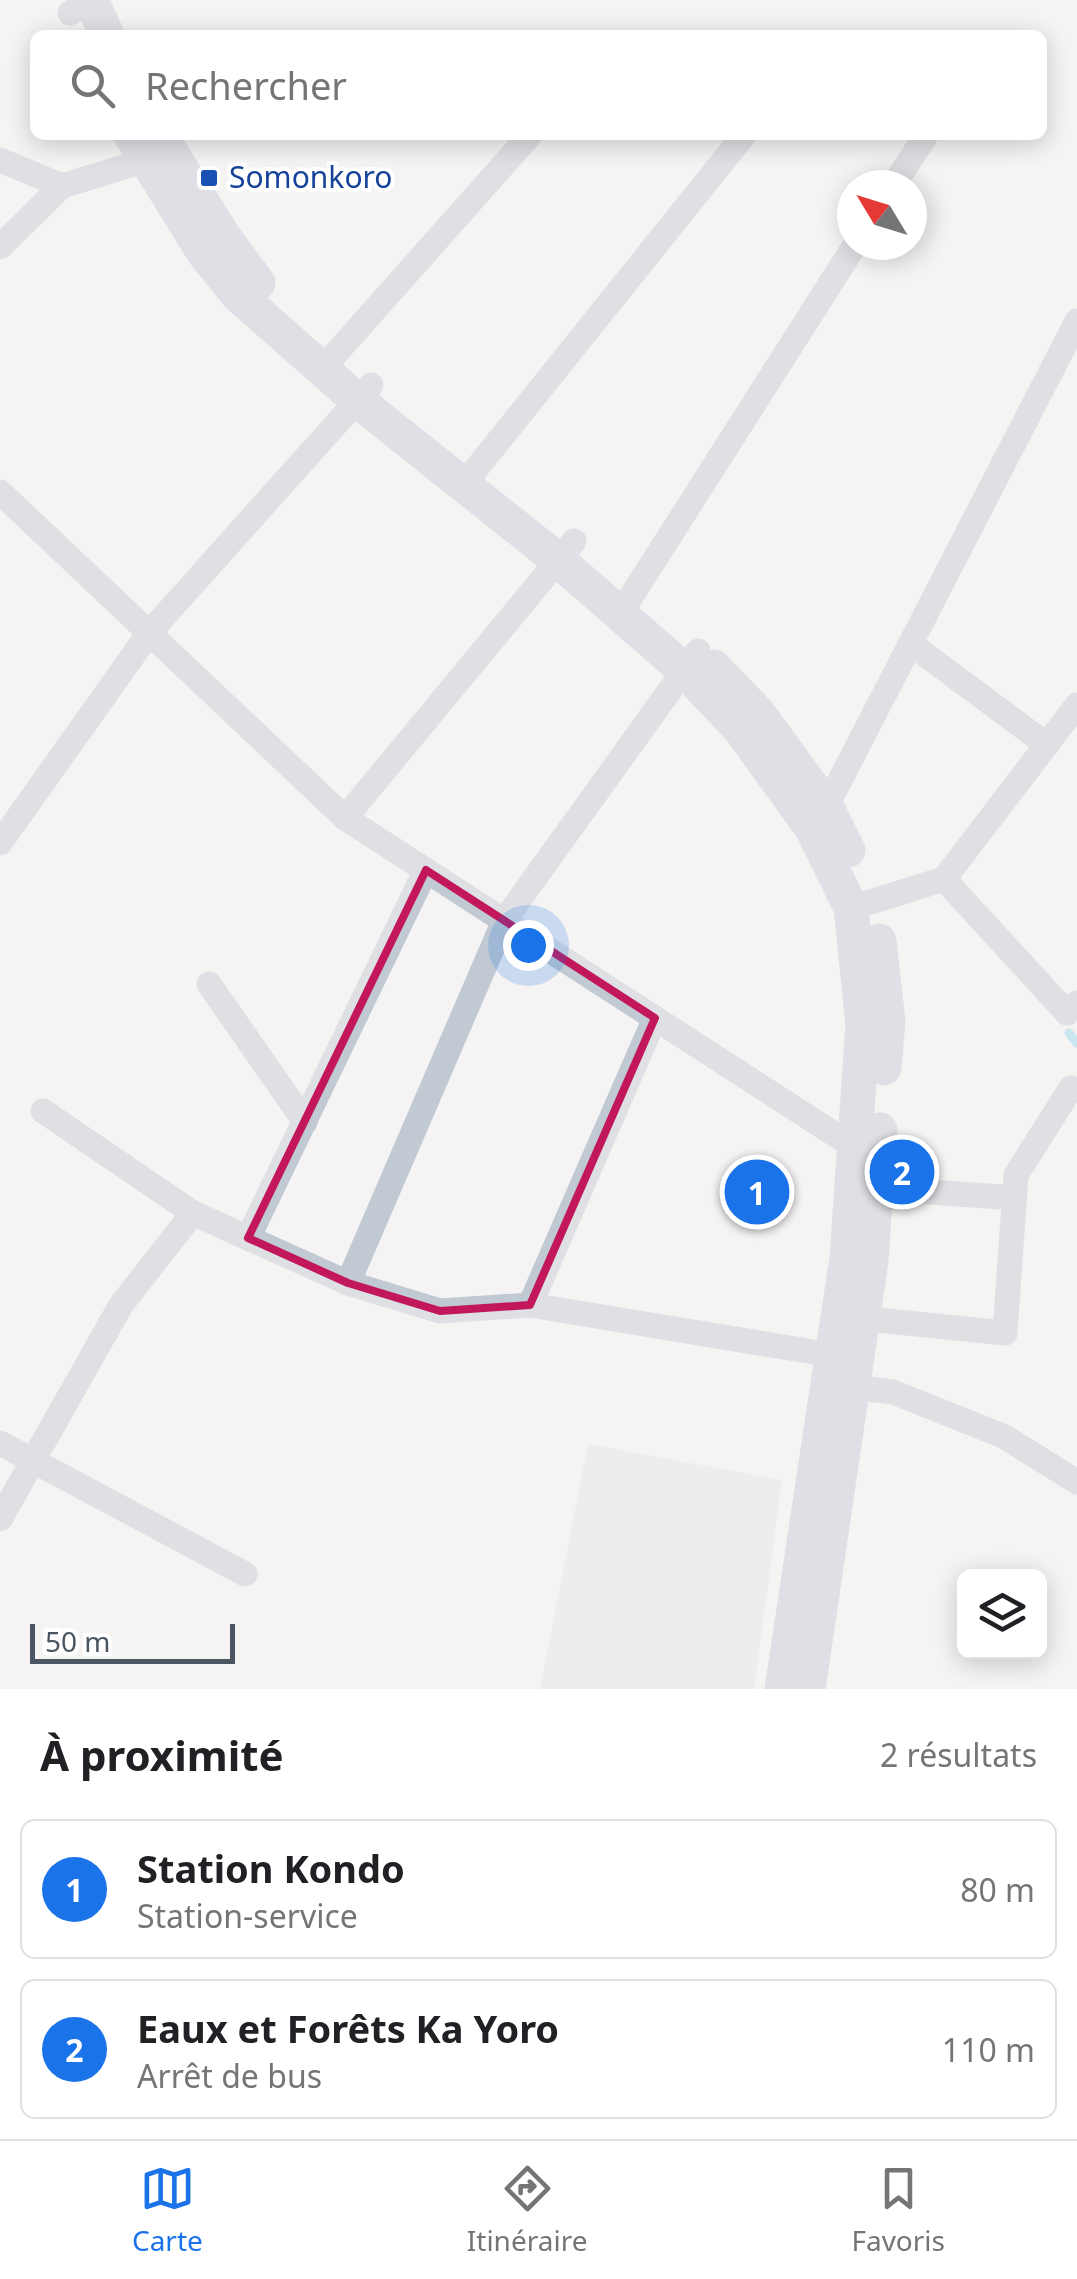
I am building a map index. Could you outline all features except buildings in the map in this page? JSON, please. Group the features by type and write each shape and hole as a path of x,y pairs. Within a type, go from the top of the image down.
{"main road":[{"path":"82,8 102,30"},
{"path":"152,146 252,277 329,361 566,550 691,661 758,713 820,818 863,905 888,1021 865,1171 871,1262 850,1317 782,1689"},
{"path":"808,1689 838,1375"}],"street":[{"path":"329,361 526,140"},
{"path":"471,476 740,140"},
{"path":"904,170 923,140"},
{"path":"0,248 62,186 152,146"},
{"path":"0,160 62,186"},
{"path":"626,604 846,260"},
{"path":"820,818 1077,321"},
{"path":"0,843 149,632 364,392"},
{"path":"0,492 346,818 655,1018 865,1171 1015,1198"},
{"path":"346,818 566,550"},
{"path":"911,644 1047,745"},
{"path":"348,1284 504,921 691,661"},
{"path":"863,905 944,879 1077,705"},
{"path":"248,1238 426,870"},
{"path":"944,879 1067,1013 1077,1003"},
{"path":"209,984 304,1122"},
{"path":"530,1305 655,1018"},
{"path":"850,1317 1005,1333 1016,1176 1070,1088"},
{"path":"43,1111 193,1213 348,1284 440,1311 530,1305 838,1375 894,1392 1003,1436 1077,1482"},
{"path":"0,1518 121,1305 193,1213"},
{"path":"0,1443 245,1574"}],"highlighted area":[{"path":"426,870 655,1018 530,1305 440,1311 348,1283 248,1238"}],"shaded area":[{"path":"588,1444 782,1480 754,1689 540,1689"}],"waterway":[{"path":"1069,1033 1077,1043"}],"place":[{"name":"Somonkoro","path":"209,178"},
{"name":"Eaux et Forêts Ka Yoro","path":"902,1172"},
{"name":"Station Kondo","path":"757,1192"}]}
